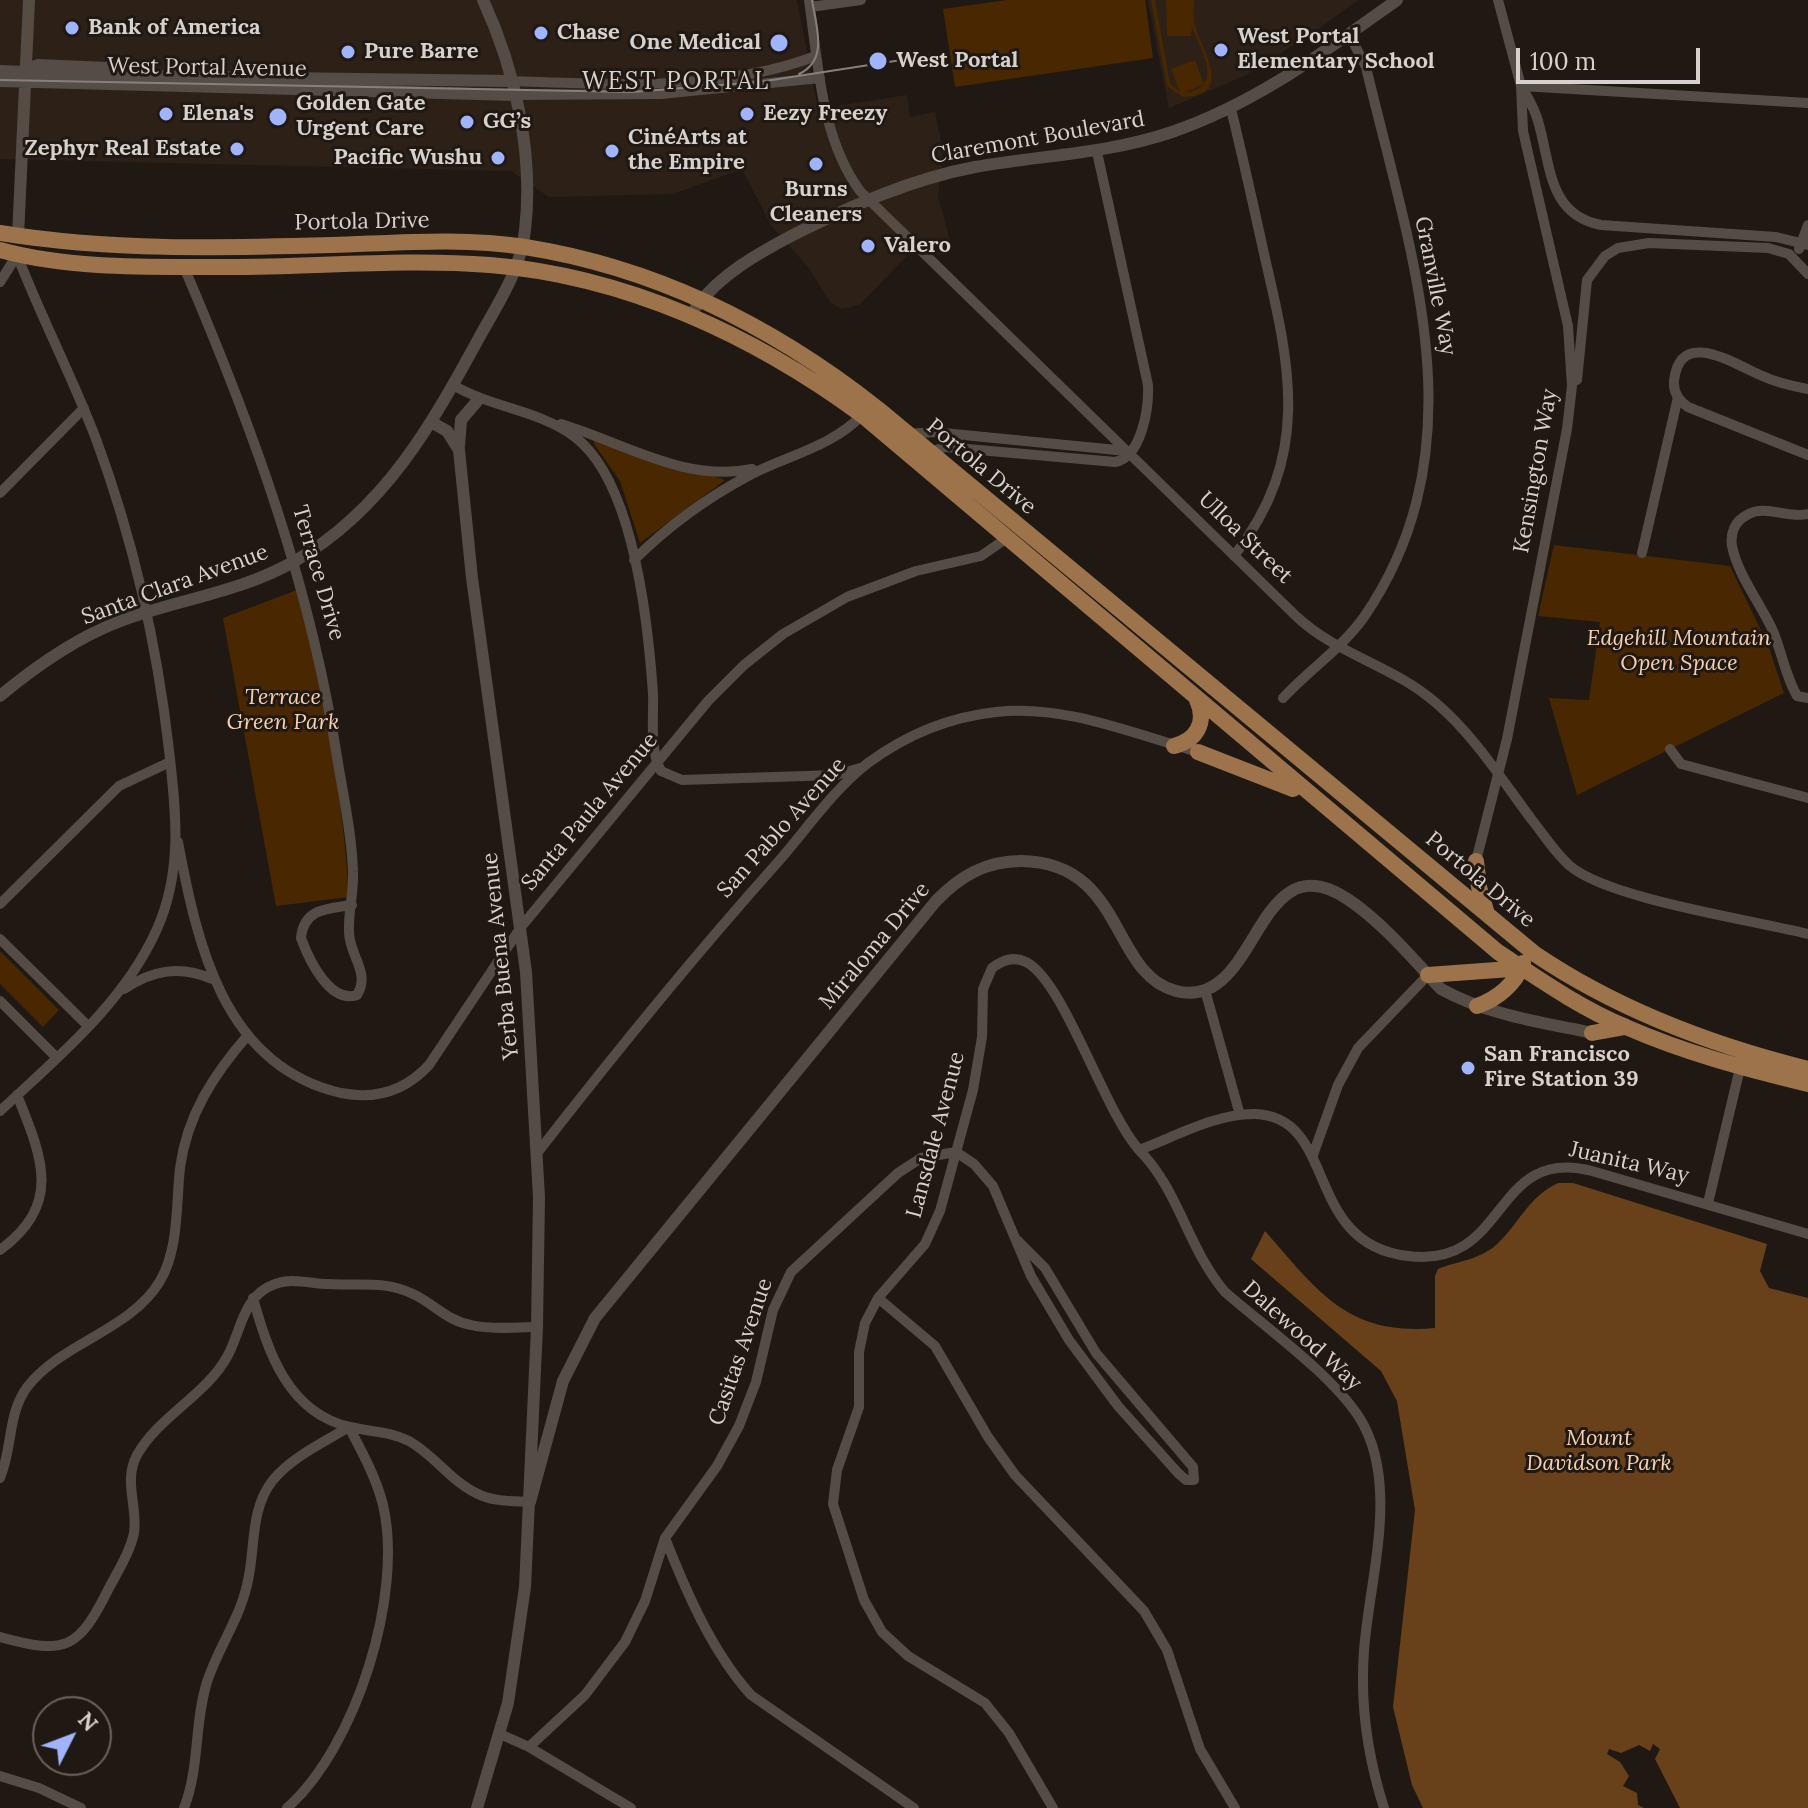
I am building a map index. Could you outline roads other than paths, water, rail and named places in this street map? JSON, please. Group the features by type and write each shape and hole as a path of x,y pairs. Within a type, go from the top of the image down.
{"main road":[{"name":"Portola Drive","path":"0,233 185,247 434,242 523,247 612,267 703,298 814,360 909,434 1515,939 1557,969 1640,1014 1732,1048 1808,1069"},
{"path":"17,255 18,236"},
{"name":"Portola Drive","path":"0,250 17,255 184,267 434,263 516,268 606,287 689,315 782,362 862,415 1323,806 1522,968 1574,1001 1625,1027 1740,1068 1808,1084"},
{"path":"1174,746 1189,740 1199,730 1202,714 1196,699"},
{"path":"1198,752 1219,750 1250,716"},
{"path":"1198,752 1283,783 1323,806"},
{"path":"1443,878 1462,880 1473,871 1476,861"},
{"path":"1476,861 1487,915"},
{"path":"1477,1006 1502,992 1522,968 1523,950 1515,939"},
{"path":"1428,975 1522,968 1557,969"},
{"path":"1592,1033 1625,1027"}],"street":[{"path":"18,236 29,0"},
{"name":"Santa Clara Avenue","path":"0,696 65,649 93,633 146,613 222,594 296,561 340,530 379,495 431,422 516,268 523,247 526,175 515,95 483,0"},
{"path":"810,4 861,0"},
{"name":"Claremont Boulevard","path":"689,315 728,274 763,252 867,200 926,179 973,168 1097,152 1165,134 1231,109 1295,73 1397,0"},
{"name":"Kensington Way","path":"1476,861 1496,772 1507,739 1567,429 1572,386 1568,326 1523,131 1521,86 1504,6 1498,0"},
{"name":"Ulloa Street","path":"810,4 820,78 840,155 867,200 1310,629 1338,647 1399,677 1434,701 1496,772 1557,852 1583,876 1615,889 1808,934"},
{"name":"Granville Way","path":"1283,698 1338,647 1375,599 1404,538 1424,467 1431,391 1427,339 1366,67 1349,34"},
{"name":"West Portal Avenue","path":"0,88 24,78 38,65 72,65 141,74 605,83 694,79 779,69 816,56"},
{"name":"West Portal Avenue","path":"0,71 24,78"},
{"name":"West Portal Avenue","path":"0,81 24,78 515,95 661,94 820,78"},
{"path":"1521,86 1808,103"},
{"name":"Kensington Way","path":"1521,86 1538,119 1555,192 1578,219 1601,225 1776,237 1806,247"},
{"path":"1231,109 1284,337 1290,381 1288,425 1280,468 1257,524 1234,556"},
{"path":"930,452 945,447 1115,462 1123,460 1146,421 1148,385 1097,152"},
{"path":"1793,257 1806,247 1808,225"},
{"path":"1567,429 1580,359 1584,294 1591,273 1605,256 1618,248 1649,243 1768,248 1793,257 1808,274"},
{"path":"0,282 17,255"},
{"path":"0,1111 117,995 157,929 172,882 178,842 170,762 146,613 117,504 84,408 17,255"},
{"name":"Terrace Drive","path":"184,267 241,403 296,561 327,689 352,854 352,905 350,942 360,966 363,986 357,995 348,998 339,997 331,989 301,938 306,919 312,913 352,905"},
{"path":"1642,553 1678,397 1674,385 1680,366 1688,356 1702,351 1712,352 1767,378 1808,389"},
{"path":"453,385 479,399 700,472 738,472 772,464"},
{"path":"1678,397 1699,412 1808,455"},
{"name":"Yerba Buena Avenue","path":"477,1808 500,1734 521,1620 534,1413 538,1152 521,927 472,578 459,450 461,420 479,399"},
{"path":"0,493 84,408"},
{"path":"634,560 703,504 772,464 837,437 862,415"},
{"path":"544,418 578,439 605,471 622,509 634,560 649,657 657,763 667,776 682,780 836,775 865,766"},
{"path":"431,422 447,431 459,450"},
{"path":"909,434 933,432 1129,451"},
{"path":"1808,514 1795,517 1759,510 1740,520 1732,536 1737,560 1774,634 1791,686 1797,696 1808,698"},
{"name":"Santa Paula Avenue","path":"178,842 201,952 212,979 248,1035 279,1063 316,1085 358,1096 389,1093 418,1078 429,1065 521,927 726,681 783,634 847,597 916,571 981,556 1007,538"},
{"name":"San Pablo Avenue","path":"538,1152 682,971 865,766 901,742 939,724 1000,711 1068,716 1198,752"},
{"path":"1670,749 1681,764 1808,798"},
{"path":"0,904 119,786 170,762"},
{"name":"Miraloma Drive","path":"551,1423 572,1359 609,1299 936,901 961,878 993,863 1011,861 1064,870 1081,880 1107,906 1149,975 1175,991 1205,990"},
{"path":"1139,1150 1240,1115 1205,990 1230,975 1271,906 1294,891 1322,889 1350,900 1441,989 1477,1006 1592,1033"},
{"path":"0,939 88,1026"},
{"name":"Lansdale Avenue","path":"1053,1808 1009,1733 985,1703 908,1656 882,1632 864,1600 836,1520 834,1486 859,1407 861,1337 878,1298 925,1244 940,1211 979,1065 986,977 1001,961 1023,961 1043,977 1070,1024 1117,1121 1139,1150"},
{"path":"117,995 151,974 169,970 185,970 212,979"},
{"path":"1313,1155 1338,1085 1358,1048 1428,975"},
{"path":"0,1001 56,1057"},
{"path":"0,1478 12,1421 26,1389 48,1367 139,1306 160,1281 171,1250 180,1165 189,1127 217,1072 248,1035"},
{"path":"1708,1203 1740,1068"},
{"path":"0,1250 25,1230 42,1188 39,1156 17,1095"},
{"name":"Juanita Way","path":"1240,1115 1268,1116 1296,1130 1313,1155 1325,1191 1346,1226 1376,1249 1413,1257 1433,1256 1467,1243 1496,1218 1520,1184 1543,1168 1557,1165 1571,1166 1708,1203 1808,1234"},
{"name":"Dalewood Way","path":"1139,1150 1163,1179 1210,1275 1225,1292 1333,1387 1354,1410 1369,1437 1377,1480 1379,1533 1364,1650 1364,1706 1384,1808"},
{"path":"956,1152 974,1164 993,1186 1031,1276 1084,1362 1178,1473 1186,1480 1194,1480 1193,1467 1105,1364 1045,1268 1017,1240"},
{"name":"Casitas Avenue","path":"529,1747 585,1695 613,1661 645,1601 665,1538 717,1466 739,1426 756,1382 773,1310 791,1272 898,1173 921,1158 956,1152"},
{"path":"0,1637 27,1646 54,1647 67,1643 89,1625 134,1533 130,1486 136,1457 217,1373 253,1298 274,1284 286,1280 380,1284 414,1294 441,1314 471,1326 537,1327"},
{"path":"253,1298 272,1360 291,1388 317,1412 349,1427 381,1431 410,1442 476,1493 491,1499 530,1502"},
{"path":"878,1298 935,1346 988,1437 1015,1475 1144,1611 1167,1650 1200,1749 1235,1808"},
{"path":"534,1413 551,1423"},
{"name":"Yerba Buena Avenue","path":"530,1502 551,1423"},
{"path":"184,1808 195,1774 202,1700 242,1605 258,1510 264,1494 284,1468 349,1427"},
{"path":"287,1808 341,1736 358,1704 383,1595 388,1551 383,1506 367,1461 349,1427"},
{"path":"665,1538 683,1581 731,1670 751,1695 914,1808"},
{"path":"500,1734 529,1747 631,1808"},
{"path":"0,1776 39,1788 81,1808"}],"tram line":[{"path":"799,74 808,68 817,51 818,31 812,0"},
{"path":"0,80 632,92 759,82 934,55"}],"place":[{"name":"Bank of America","path":"72,28"},
{"name":"Chase","path":"541,33"},
{"name":"One Medical","path":"779,43"},
{"name":"West Portal Elementary School","path":"1221,50"},
{"name":"Pure Barre","path":"348,52"},
{"name":"West Portal","path":"878,61"},
{"name":"Elena's","path":"166,114"},
{"name":"Eezy Freezy","path":"747,114"},
{"name":"Golden Gate Urgent Care","path":"278,117"},
{"name":"GG’s","path":"467,122"},
{"name":"Zephyr Real Estate","path":"237,149"},
{"name":"CinéArts at the Empire","path":"612,151"},
{"name":"Pacific Wushu","path":"498,158"},
{"name":"Burns Cleaners","path":"816,164"},
{"name":"Valero","path":"868,246"},
{"name":"San Francisco Fire Station 39","path":"1468,1068"}],"district":[{"name":"WEST PORTAL","path":"676,82"}],"park label":[{"name":"Edgehill Mountain Open Space","path":"1679,652"},
{"name":"Terrace Green Park","path":"283,710"},
{"name":"Mount Davidson Park","path":"1599,1452"}]}
